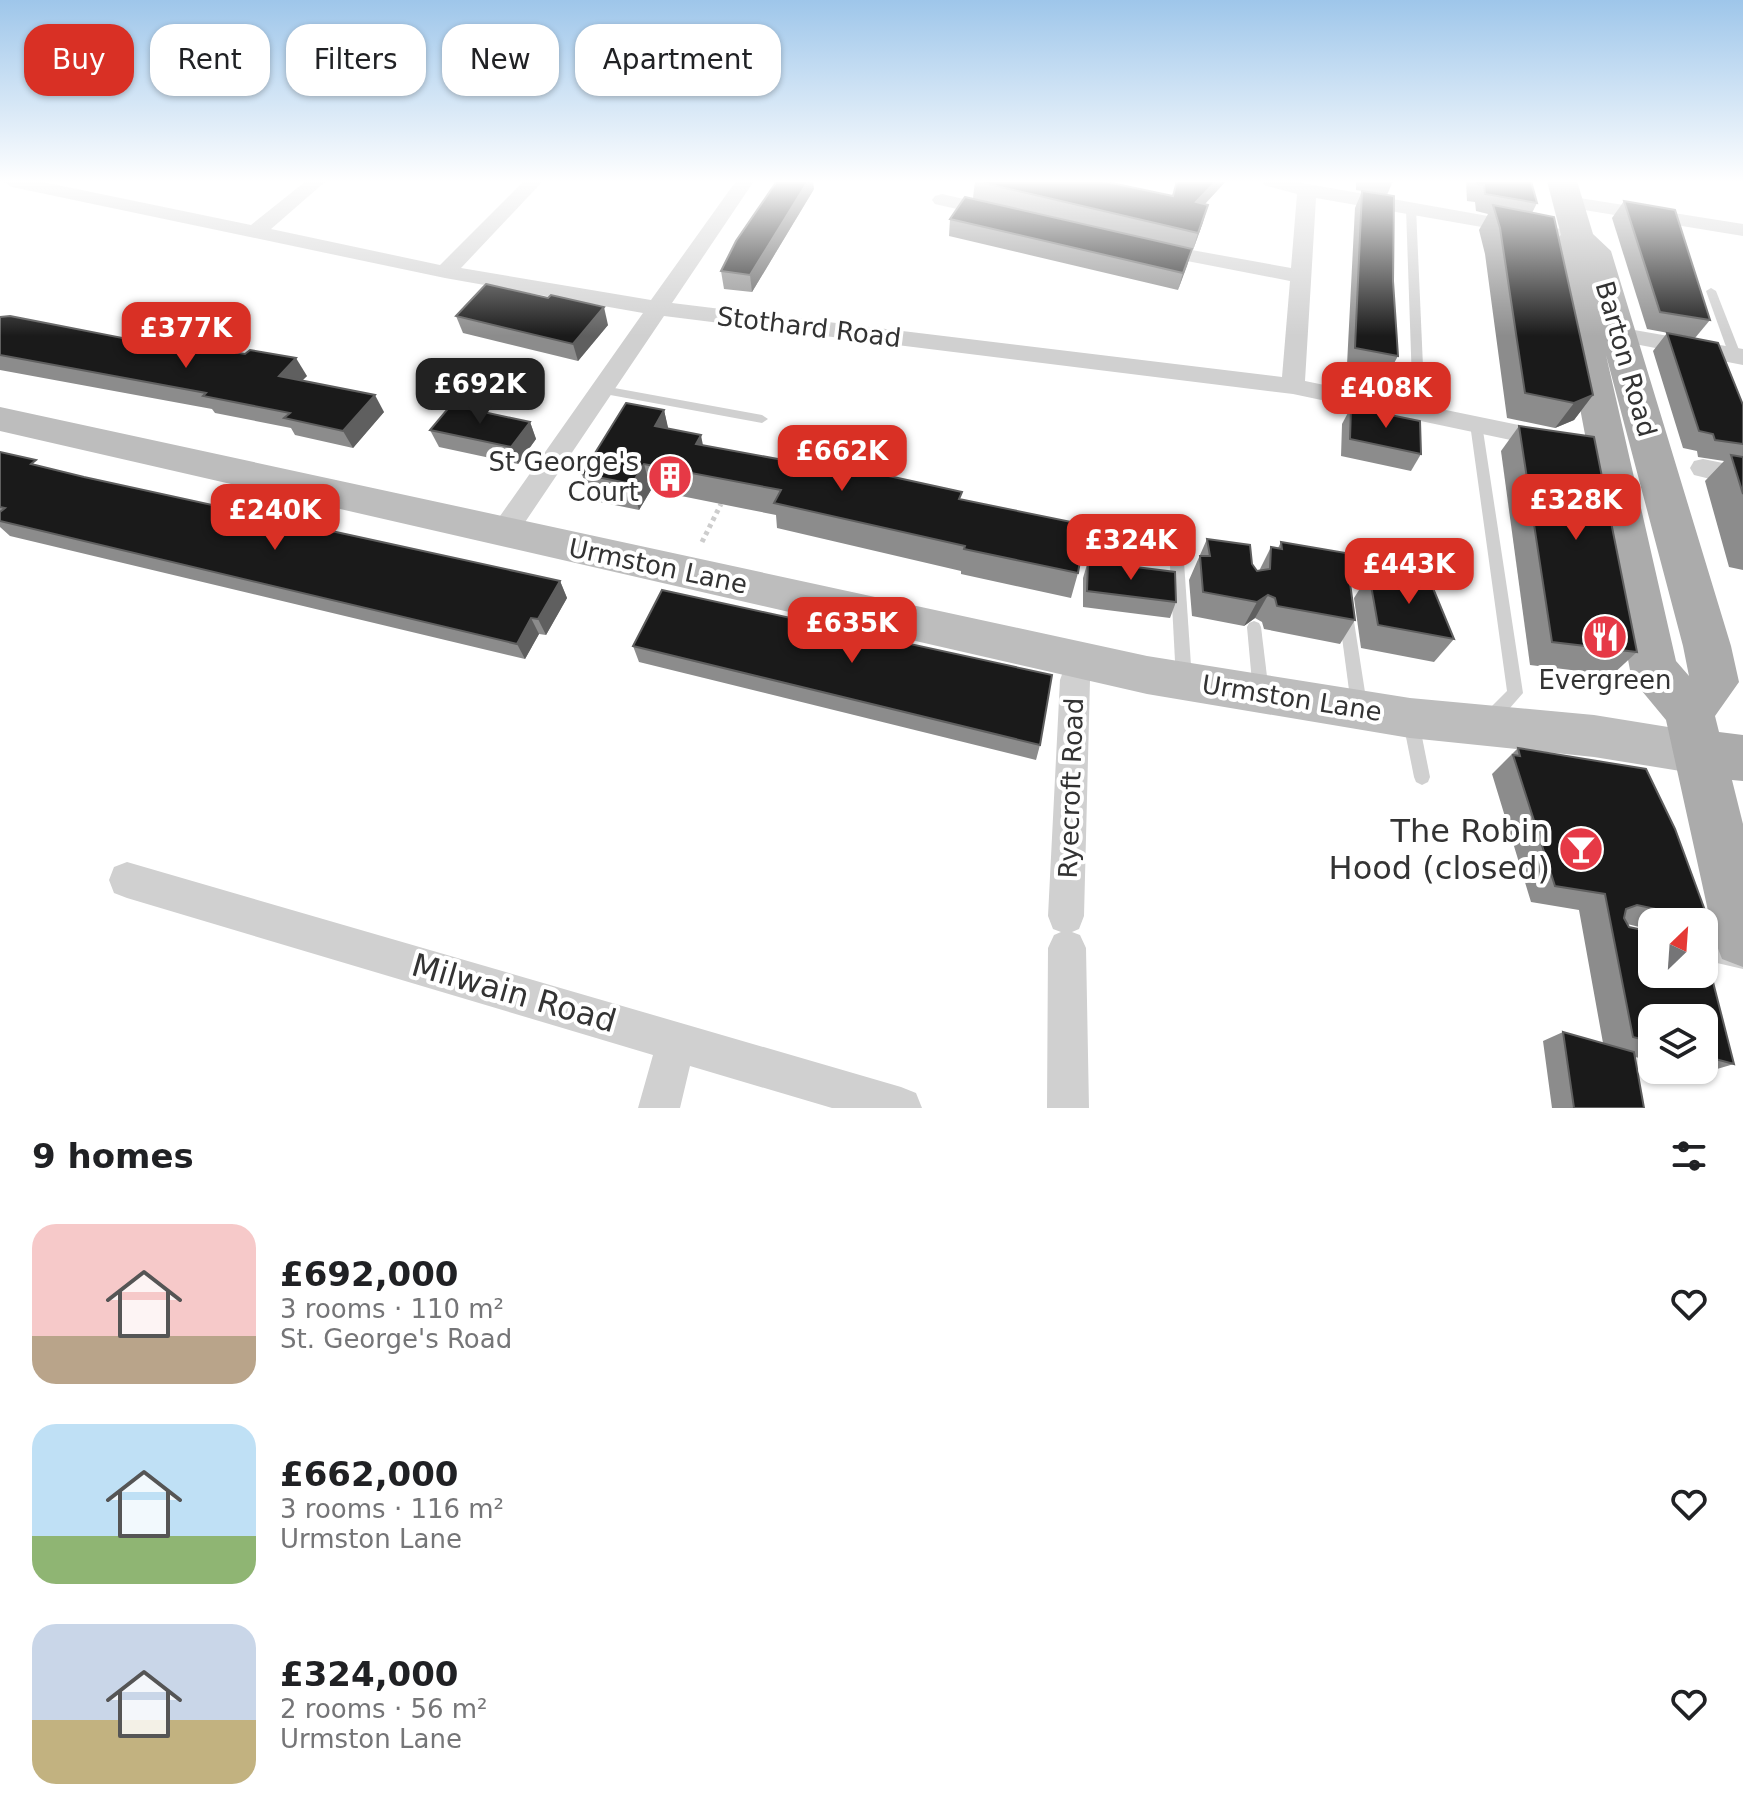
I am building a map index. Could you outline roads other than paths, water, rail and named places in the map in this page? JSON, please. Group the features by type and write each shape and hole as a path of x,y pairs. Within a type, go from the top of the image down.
{"main road":[{"name":"Barton Road","path":"1566,233 1565,246 1591,448 1654,670 1710,741"},
{"name":"Barton Road","path":"1584,233 1595,251 1715,682 1710,741 1743,938"},
{"name":"Urmston Lane","path":"0,419 1081,661 1184,681 1410,718 1594,736 1710,741"},
{"path":"1591,448 1655,460"}],"street":[{"name":"Stothard Road","path":"264,233 445,272 656,308 1293,386 1591,448"},
{"path":"445,272 483,233"},
{"path":"503,533 598,389 709,233"},
{"path":"1293,386 1305,233"},
{"path":"1138,246 1302,277"},
{"path":"1617,334 1739,356"},
{"path":"1703,468 1743,477"},
{"name":"Ryecroft Road","path":"1068,1108 1066,932 1075,680 1081,661"},
{"name":"Milwain Road","path":"127,880 901,1108"},
{"path":"659,1108 677,1041"}],"lane":[{"path":"1412,233 1419,412"},
{"path":"1711,291 1739,356"},
{"path":"598,389 762,419"},
{"path":"1476,424 1515,693 1483,726"},
{"path":"1176,547 1184,681"},
{"path":"1343,595 1360,710"},
{"path":"1254,627 1261,693"},
{"path":"1410,718 1422,777"},
{"path":"1718,954 1743,960"}],"place":[{"name":"St George's Court","path":"670,477"},
{"name":"Evergreen","path":"1605,637"},
{"name":"The Robin Hood (closed)","path":"1581,849"}]}
